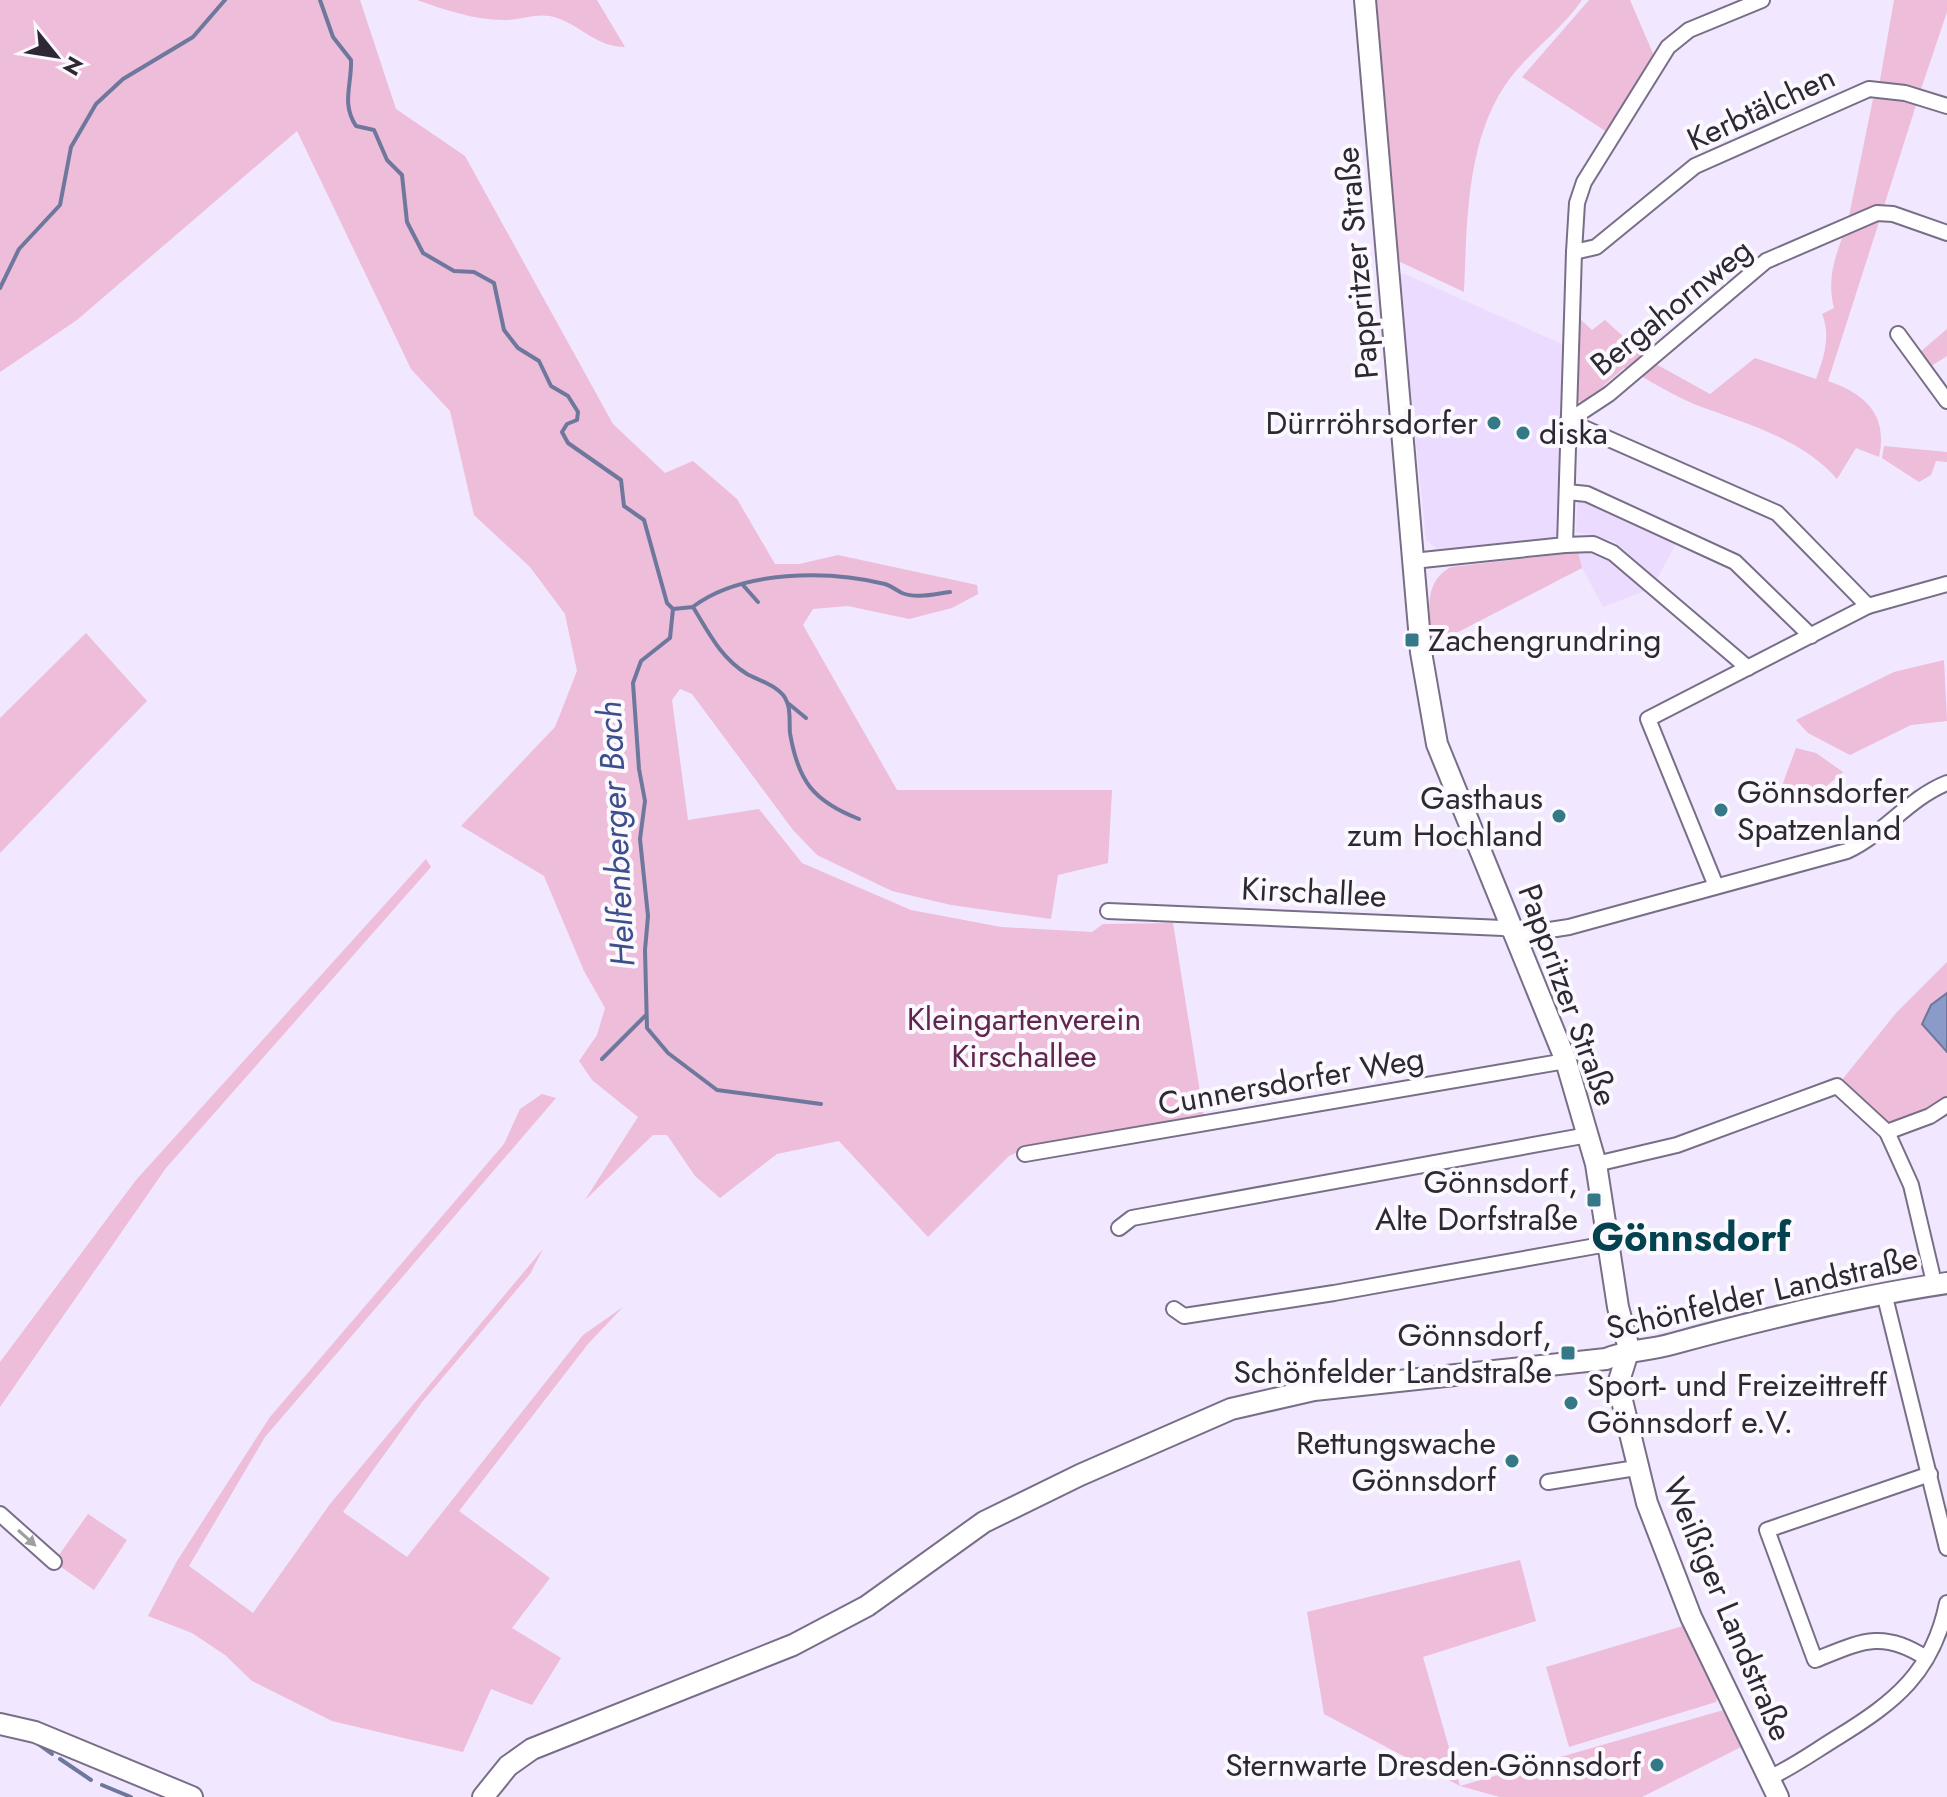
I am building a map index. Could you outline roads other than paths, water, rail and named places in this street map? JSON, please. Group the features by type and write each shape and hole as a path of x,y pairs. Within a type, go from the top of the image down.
{"street":[{"name":"Pappritzer Straße","path":"1365,0 1421,652 1437,744 1566,1061 1596,1164 1607,1244 1629,1349"},
{"path":"1565,545 1574,252 1577,203 1584,182 1668,47 1689,30 1762,0"},
{"name":"Kerbtälchen","path":"1574,252 1596,247 1695,166 1869,89 1905,93 1947,106"},
{"name":"Bergahornweg","path":"1568,421 1609,394 1766,261 1877,213 1893,214 1947,233"},
{"path":"1898,334 1947,401"},
{"path":"1568,421 1777,513 1868,606"},
{"path":"1567,492 1587,494 1735,562 1811,636"},
{"path":"1413,561 1593,544 1613,553 1748,668"},
{"path":"1716,886 1648,719 1868,606 1947,584"},
{"name":"Kirschallee","path":"1108,911 1503,928 1516,932 1569,927 1847,851 1871,840 1934,788 1947,783"},
{"name":"Cunnersdorfer Weg","path":"1025,1154 1566,1061"},
{"path":"1596,1164 1677,1145 1837,1086 1887,1132 1911,1185 1940,1278"},
{"path":"1887,1132 1930,1116 1947,1105"},
{"path":"1119,1228 1132,1218 1588,1135"},
{"path":"1174,1309 1184,1316 1607,1244"},
{"name":"Schönfelder Landstraße","path":"483,1797 508,1766 532,1749 769,1656 834,1625 867,1606 984,1522 1192,1425 1272,1398 1314,1390 1606,1359 1629,1349 1661,1348 1798,1309 1884,1293 1940,1278"},
{"path":"1884,1293 1947,1548"},
{"name":"Weißiger Landstraße","path":"1629,1349 1618,1384 1636,1468 1691,1617 1774,1788"},
{"path":"1548,1482 1636,1468"},
{"path":"1926,1658 1889,1639 1862,1641 1815,1660 1767,1530 1930,1474"},
{"path":"0,1514 54,1562"},
{"path":"1774,1788 1889,1705 1913,1681 1942,1627 1947,1603"},
{"path":"0,1724 35,1732 192,1797"}],"water":[{"path":"1947,993 1947,1052 1922,1024 1931,1005"}],"waterway":[{"path":"0,288 19,249 60,205 71,147 96,104 123,79 193,37 225,0"},
{"name":"Helfenberger Bach","path":"320,0 333,37 351,60 348,102 352,118 356,126 374,130 387,160 402,175 407,222 423,253 454,271 474,272 494,283 504,330 518,348 539,361 551,386 568,396 578,412 577,420 567,424 562,432 568,443 621,480 624,506 644,520 667,603 673,609 670,638 641,661 633,683 639,769 645,801 640,839 648,916 645,950 647,1028 668,1053 717,1090 821,1104"},
{"path":"694,606 736,585 786,576 862,579 914,596 950,592"},
{"path":"742,584 758,602"},
{"path":"673,609 693,607 729,660 780,692 788,705 793,750 803,777 819,797 859,819"},
{"path":"789,704 806,718"},
{"path":"602,1059 645,1016"},
{"path":"34,1741 52,1754"},
{"path":"60,1759 91,1780"},
{"path":"102,1785 131,1797"}],"place":[{"name":"Dürrröhrsdorfer","path":"1494,423"},
{"name":"diska","path":"1523,433"},
{"name":"Zachengrundring","path":"1412,640"},
{"name":"Gönnsdorfer Spatzenland","path":"1721,810"},
{"name":"Gasthaus zum Hochland","path":"1559,816"},
{"name":"Gönnsdorf, Alte Dorfstraße","path":"1594,1200"},
{"name":"Gönnsdorf, Schönfelder Landstraße","path":"1568,1353"},
{"name":"Sport- und Freizeittreff Gönnsdorf e.V.","path":"1571,1403"},
{"name":"Rettungswache Gönnsdorf","path":"1512,1461"},
{"name":"Sternwarte Dresden-Gönnsdorf","path":"1657,1765"}],"district":[{"name":"Gönnsdorf","path":"1691,1237"}],"park label":[{"name":"Kleingartenverein Kirschallee","path":"1024,1038"}]}
